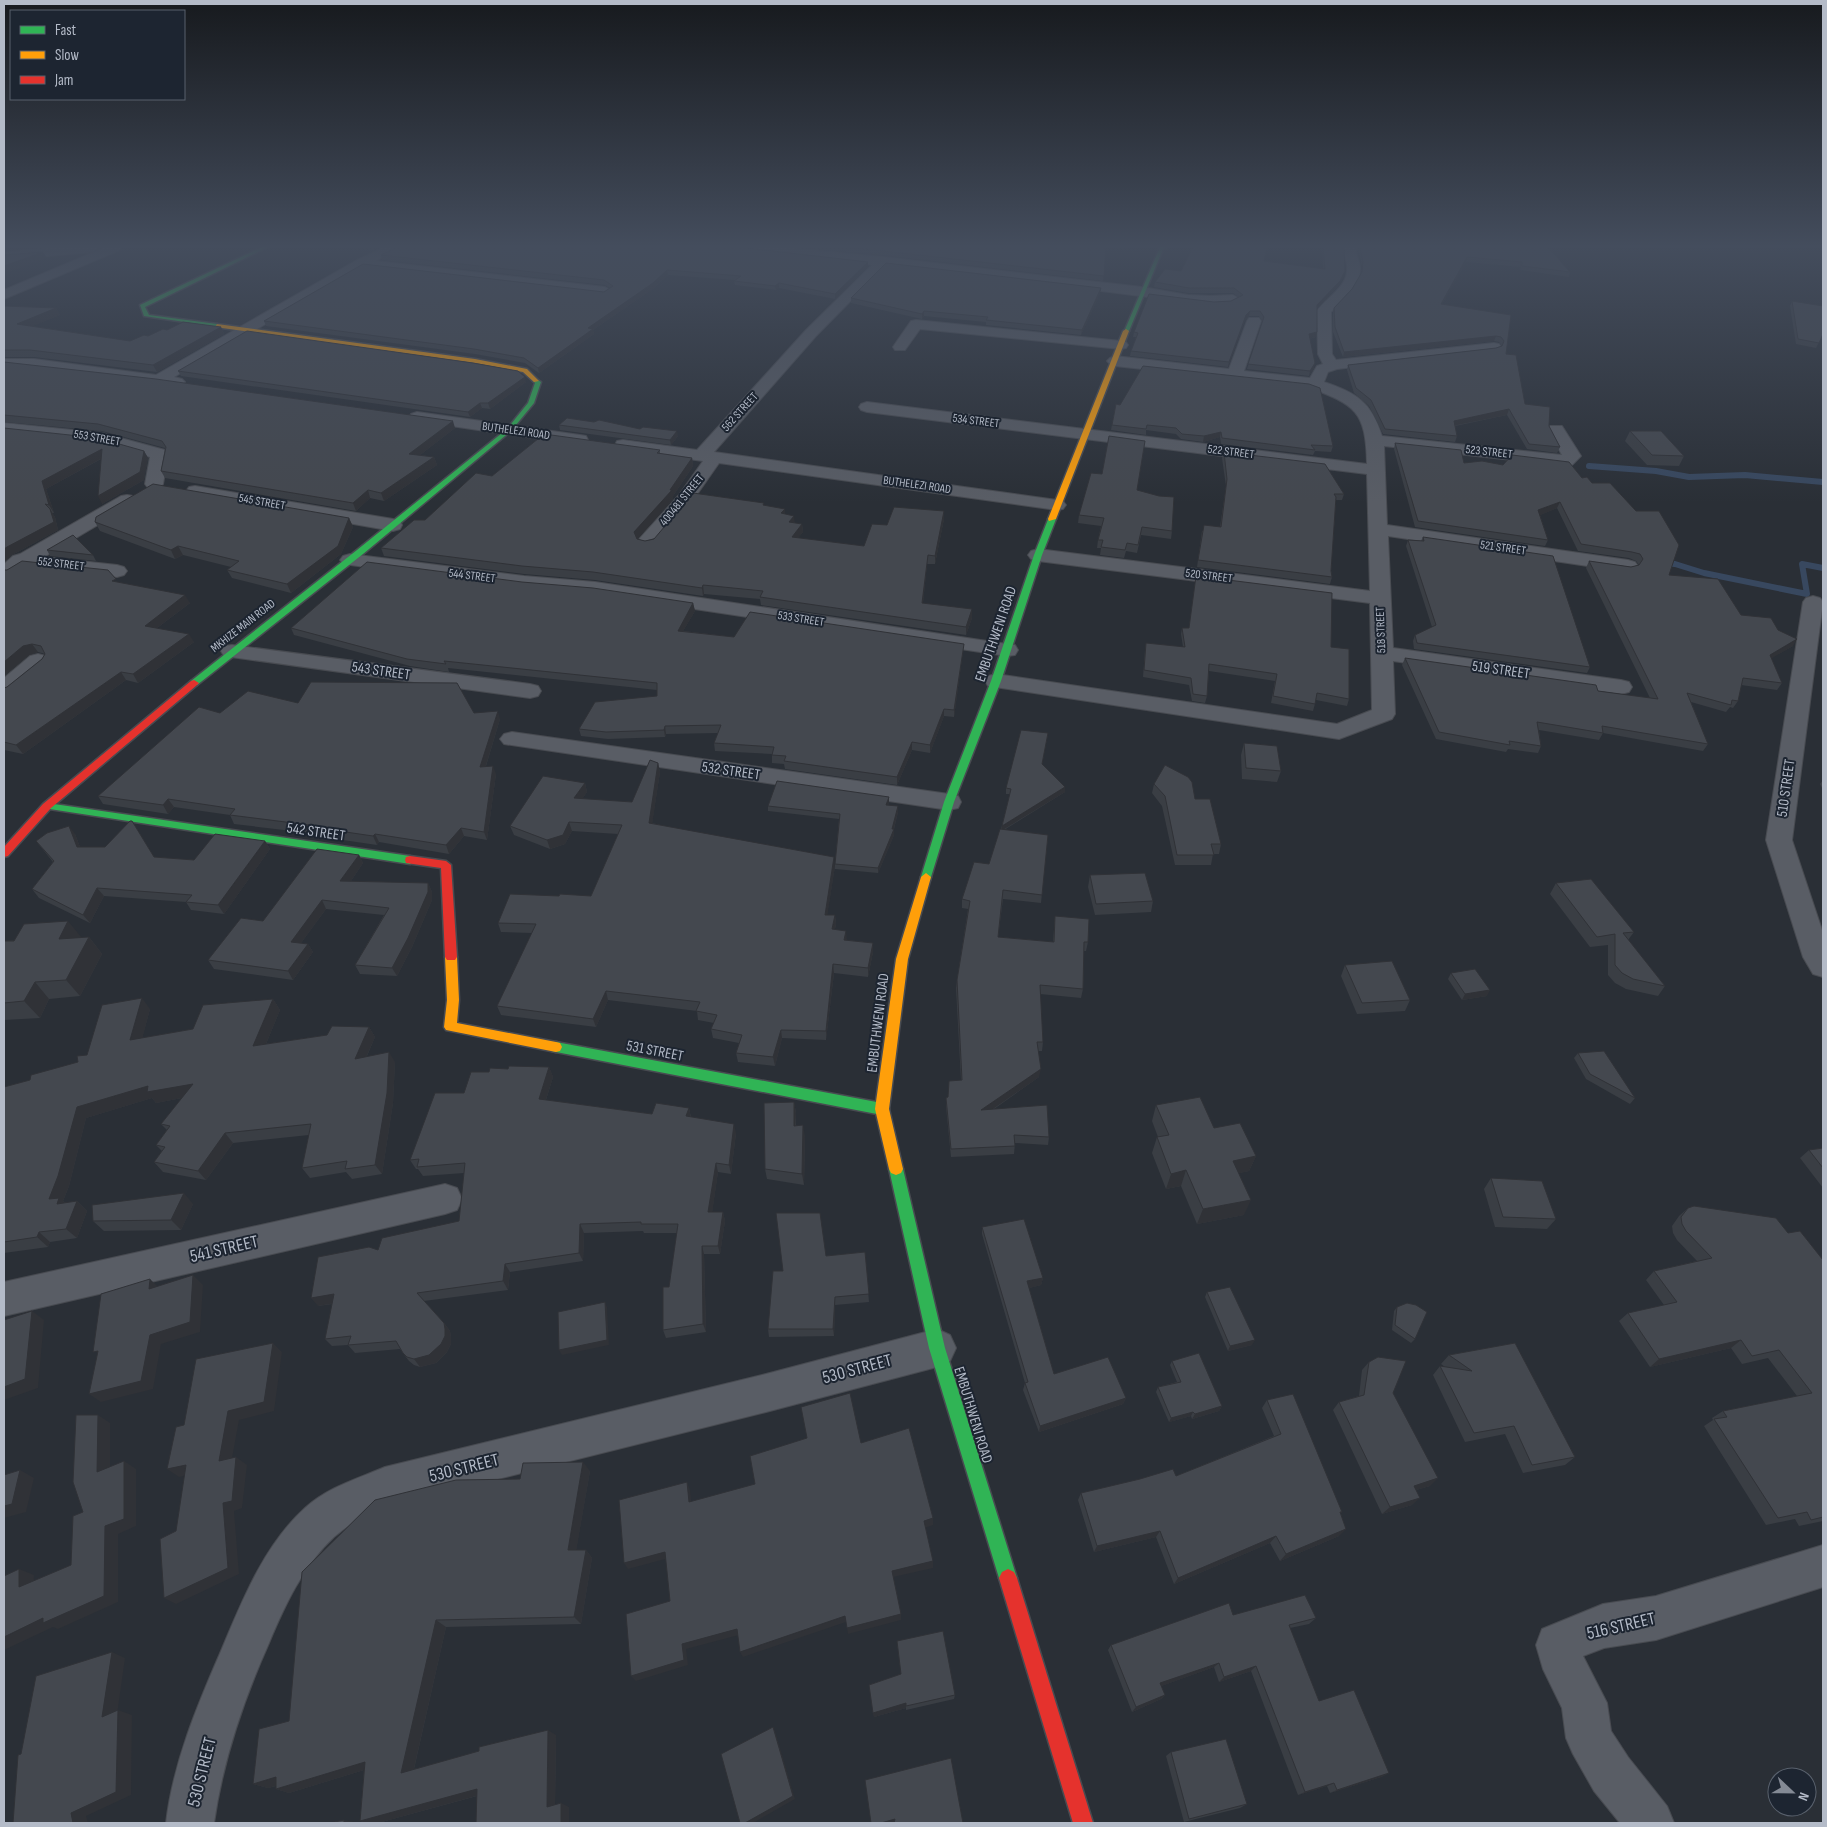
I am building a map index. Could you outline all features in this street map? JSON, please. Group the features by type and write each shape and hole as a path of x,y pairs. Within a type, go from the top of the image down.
{"street":[{"path":"160,379 241,332"},
{"name":"MKHIZE MAIN ROAD","path":"4,853 48,806 232,651 350,560 509,430 531,403 538,382 525,370 475,361 270,332"},
{"name":"562 STREET","path":"708,456 812,332"},
{"name":"518 STREET","path":"900,347 910,332"},
{"name":"518 STREET","path":"974,332 1118,353 1235,374 1315,385 1349,399 1363,410 1375,440 1384,714 1339,732 996,681"},
{"name":"EMBUTHWENI ROAD","path":"1083,1823 937,1348 882,1110 902,959 949,802 996,681 1038,555 1126,332"},
{"path":"1235,374 1250,332"},
{"path":"1325,332 1325,354 1332,366"},
{"path":"1315,385 1322,369 1332,366 1494,347"},
{"path":"4,363 34,364 189,384"},
{"name":"534 STREET","path":"867,407 1086,434"},
{"name":"BUTHELEZI ROAD","path":"402,415 1058,505"},
{"name":"553 STREET","path":"4,428 77,434 136,445 159,454 154,484"},
{"name":"523 STREET","path":"1375,440 1566,461 1572,456 1556,430"},
{"name":"522 STREET","path":"1086,434 1376,470"},
{"name":"400481 STREET","path":"647,542 685,499 708,456"},
{"path":"4,572 154,484"},
{"name":"545 STREET","path":"154,484 393,525"},
{"name":"521 STREET","path":"1378,529 1628,566"},
{"name":"520 STREET","path":"1038,555 1380,598"},
{"name":"552 STREET","path":"4,558 118,571"},
{"name":"544 STREET","path":"350,560 524,582 595,588"},
{"name":"533 STREET","path":"595,588 1007,650"},
{"name":"510 STREET","path":"1812,602 1779,840 1817,957 1823,966"},
{"name":"543 STREET","path":"232,651 530,691"},
{"name":"519 STREET","path":"1382,653 1621,687"},
{"path":"4,689 38,661"},
{"name":"532 STREET","path":"512,740 949,802"},
{"name":"542 STREET","path":"48,806 446,865 453,1000"},
{"name":"531 STREET","path":"453,1000 450,1027 882,1110"},
{"name":"541 STREET","path":"4,1299 445,1199"},
{"name":"530 STREET","path":"190,1823 193,1792 217,1712 257,1620 286,1563 303,1539 337,1508 385,1488 766,1393 937,1348"},
{"name":"516 STREET","path":"1650,1823 1611,1774 1589,1738 1584,1703 1565,1669 1558,1645 1603,1626 1656,1618 1823,1566"}],"building":[{"path":"4,332 72,332 130,341 156,332 212,332 153,365 30,350 4,350"},
{"path":"245,332 256,332 473,363 518,371 525,377 488,403 480,403 468,412 178,371"},
{"path":"348,332 588,332 538,368 524,358 474,349"},
{"path":"1135,332 1240,332 1229,362 1131,351 1138,333"},
{"path":"1259,332 1316,332 1309,334 1315,363 1310,371 1248,364"},
{"path":"1337,332 1509,332 1506,354 1516,355 1525,404 1550,407 1549,426 1560,447 1529,444 1509,409 1454,421 1457,436 1385,429 1371,400 1356,388 1348,365 1496,348 1502,346 1504,341 1501,337 1344,352"},
{"path":"1797,332 1823,332 1819,343 1798,339"},
{"path":"4,362 156,379 453,421 409,454 434,457 381,493 368,490 353,503 161,471 166,447 162,441 98,424 4,415"},
{"path":"1143,366 1309,384 1320,388 1333,446 1311,445 1315,450 1222,438 1221,432 1204,436 1182,434 1176,428 1147,425 1146,429 1112,425 1116,404 1120,405"},
{"path":"567,418 594,422 599,420 640,429 643,427 677,431 670,440 559,425"},
{"path":"4,428 98,438 144,451 140,472 98,496 102,449 42,481 49,505 45,504 50,509 54,522 4,549"},
{"path":"1630,431 1661,431 1684,456 1652,455"},
{"path":"544,434 660,450 657,453 692,458 670,490 672,490 634,532 637,539 645,541 654,539 693,493 764,503 763,505 785,509 781,513 794,516 789,522 802,524 792,537 864,546 872,524 887,525 894,507 944,511 935,556 928,555 922,603 972,609 966,627 760,597 763,591 703,585 702,588 593,572 522,566 381,548 414,520 425,520 476,473 492,476"},
{"path":"1109,436 1145,441 1137,490 1159,496 1174,497 1172,531 1142,527 1138,545 1127,543 1125,550 1101,547 1103,540 1098,540 1104,518 1079,515 1091,473 1102,474"},
{"path":"1395,443 1461,450 1464,463 1482,461 1503,465 1512,455 1569,462 1582,478 1587,477 1592,483 1610,483 1636,511 1659,511 1679,545 1669,575 1718,579 1741,615 1771,618 1778,630 1797,639 1770,655 1782,683 1743,678 1738,701 1732,700 1731,705 1687,693 1708,744 1602,726 1603,733 1537,722 1541,746 1509,741 1510,745 1439,732 1405,658 1596,685 1598,691 1658,699 1589,561 1631,567 1639,565 1643,559 1640,554 1632,552 1581,544 1560,502 1538,510 1548,540 1418,521"},
{"path":"1224,452 1325,464 1344,494 1334,494 1336,497 1332,577 1198,560 1204,525 1221,527 1227,479"},
{"path":"153,484 349,518 338,546 287,584 227,570 239,561 178,546 171,550 95,522 96,517"},
{"path":"73,535 93,555 47,550"},
{"path":"1423,537 1553,556 1590,667 1417,643 1415,635 1436,625 1408,540 1424,541"},
{"path":"22,561 108,570 116,579 112,581 185,595 145,626 189,634 133,674 121,672 16,745 4,742 4,688 42,659 45,654 41,646 32,644 23,646 4,662 4,570"},
{"path":"367,562 522,582 593,588 693,603 678,631 734,637 750,612 964,644 954,710 944,709 930,745 912,742 897,777 784,761 786,756 772,755 774,747 714,743 721,725 665,726 664,730 606,732 579,729 595,702 657,696 657,683 444,661 446,664 407,659 291,628"},
{"path":"1196,576 1332,593 1331,647 1349,649 1349,699 1317,693 1315,704 1273,696 1277,674 1209,664 1207,696 1193,694 1191,678 1144,670 1146,643 1185,647 1182,628 1189,628"},
{"path":"311,682 457,683 474,713 498,711 480,767 493,766 484,832 461,828 446,845 230,815 235,809 168,799 163,805 98,796 199,707 220,713 248,691 298,703"},
{"path":"1021,730 1048,733 1042,764 1065,787 1002,826 1011,789 1006,788"},
{"path":"1244,743 1277,746 1281,771 1246,768"},
{"path":"650,760 658,763 649,823 834,857 825,915 835,915 832,929 846,931 844,940 873,943 868,968 833,964 826,1031 781,1030 773,1057 736,1053 742,1035 711,1029 717,1015 696,1011 700,1002 606,991 593,1019 497,1006 536,924 498,923 510,894 591,896 622,825 569,822 563,835 547,840 510,826 543,776 585,783 574,798 632,802"},
{"path":"1165,765 1188,777 1192,782 1195,799 1210,799 1221,844 1211,844 1214,855 1177,855 1165,796 1154,784"},
{"path":"777,781 889,797 886,805 898,806 892,829 894,829 878,868 835,864 840,814 768,806"},
{"path":"132,821 154,857 194,860 215,834 265,841 218,905 186,902 192,895 97,888 83,915 32,889 54,861 36,841 47,833 69,826 77,847 105,847"},
{"path":"1000,829 1048,835 1042,895 1003,890 998,937 1054,942 1055,916 1089,919 1088,942 1084,942 1083,989 1040,985 1043,1042 1037,1042 1041,1069 981,1110 1047,1105 1049,1137 1014,1135 1015,1146 951,1149 946,1098 948,1097 949,1081 962,1080 957,980 970,901 962,899 974,862 989,864"},
{"path":"317,849 359,855 340,881 428,883 428,892 408,938 392,968 355,965 389,908 322,900 291,942 308,944 288,971 208,960 241,918 263,921"},
{"path":"1145,873 1153,901 1096,904 1090,875"},
{"path":"1591,879 1634,932 1623,933 1665,986 1633,979 1622,973 1615,965 1615,934 1597,937 1556,883"},
{"path":"68,921 59,939 89,937 66,980 35,982 24,1001 4,1003 4,941 14,941 24,924"},
{"path":"1392,961 1410,1000 1362,1003 1345,965"},
{"path":"1475,969 1490,990 1465,994 1451,973"},
{"path":"142,998 130,1040 193,1029 203,1005 273,999 253,1046 327,1035 332,1026 369,1027 355,1059 389,1052 387,1093 375,1165 345,1169 347,1161 302,1168 311,1124 225,1133 198,1171 154,1162 165,1147 156,1145 170,1126 161,1124 193,1084 147,1092 148,1086 77,1107 58,1176 49,1199 59,1198 57,1204 77,1201 66,1229 39,1232 37,1237 4,1242 4,1087 30,1080 31,1075 78,1062 77,1056 87,1055 102,1005"},
{"path":"1604,1051 1635,1098 1590,1074 1578,1053"},
{"path":"509,1066 549,1067 539,1099 652,1114 656,1103 689,1108 686,1116 734,1124 729,1165 716,1163 708,1212 723,1212 718,1246 702,1246 703,1324 663,1330 663,1287 669,1287 678,1224 641,1224 641,1222 580,1224 579,1253 505,1264 503,1281 417,1293 444,1323 445,1336 441,1344 429,1355 414,1359 407,1357 396,1341 348,1345 351,1336 325,1339 334,1294 311,1298 318,1257 369,1247 378,1250 382,1238 459,1221 465,1163 417,1167 419,1159 410,1160 435,1093 464,1093 471,1072 489,1072 490,1068 508,1069"},
{"path":"1200,1097 1214,1128 1240,1123 1256,1156 1233,1161 1251,1200 1203,1209 1186,1170 1171,1174 1157,1137 1169,1135 1156,1105"},
{"path":"794,1102 794,1126 803,1125 802,1174 765,1169 764,1103"},
{"path":"1823,1148 1823,1168 1809,1150"},
{"path":"1491,1178 1542,1181 1556,1219 1503,1217"},
{"path":"184,1193 171,1220 93,1221 92,1205"},
{"path":"1694,1206 1776,1218 1788,1233 1800,1231 1823,1260 1823,1517 1811,1520 1807,1512 1778,1518 1714,1419 1727,1417 1723,1411 1812,1393 1779,1350 1752,1356 1741,1340 1659,1359 1628,1313 1677,1302 1654,1271 1712,1258 1686,1231 1682,1224 1681,1217 1688,1208"},
{"path":"776,1213 820,1213 826,1256 865,1252 869,1294 835,1297 833,1329 768,1329 773,1271 783,1271"},
{"path":"1024,1219 1043,1278 1027,1281 1054,1374 1108,1357 1126,1398 1040,1426 1025,1383 1028,1382 982,1227"},
{"path":"193,1275 190,1322 150,1335 141,1381 89,1394 98,1351 93,1352 101,1294 150,1279 149,1289"},
{"path":"1230,1287 1255,1340 1230,1346 1207,1292"},
{"path":"605,1302 607,1340 559,1350 558,1312"},
{"path":"1407,1303 1416,1305 1427,1312 1415,1339 1395,1325 1397,1307"},
{"path":"32,1311 25,1379 4,1387 4,1320"},
{"path":"273,1343 264,1402 228,1411 219,1461 236,1457 232,1501 223,1503 228,1568 164,1598 160,1539 176,1531 186,1465 167,1469 176,1427 184,1425 196,1359"},
{"path":"1515,1343 1575,1457 1532,1465 1514,1426 1474,1433 1440,1366 1472,1371 1449,1355"},
{"path":"1199,1353 1222,1406 1195,1414 1193,1412 1171,1418 1158,1387 1181,1382 1172,1361"},
{"path":"1378,1357 1406,1361 1393,1393 1438,1478 1414,1486 1420,1498 1390,1507 1339,1402 1364,1395 1369,1362"},
{"path":"850,1393 861,1443 909,1428 933,1518 924,1521 933,1561 892,1571 901,1614 847,1628 845,1616 740,1652 737,1629 682,1644 684,1660 631,1676 626,1614 670,1601 665,1552 624,1563 619,1500 687,1482 689,1502 755,1484 750,1456 807,1438 801,1407"},
{"path":"1293,1394 1342,1512 1340,1512 1346,1529 1286,1554 1276,1536 1178,1578 1160,1531 1097,1546 1081,1493 1173,1469 1176,1476 1281,1434 1267,1400"},
{"path":"76,1415 98,1415 97,1472 124,1461 124,1519 105,1526 104,1596 43,1623 43,1618 4,1637 4,1576 19,1569 19,1587 71,1565 73,1516 83,1512 73,1482"},
{"path":"583,1462 568,1550 586,1550 574,1617 436,1620 401,1773 479,1751 479,1747 548,1730 547,1807 561,1803 561,1823 476,1823 477,1789 360,1821 365,1762 276,1789 276,1777 253,1784 259,1729 289,1721 302,1572 375,1500 456,1480 520,1479 523,1463"},
{"path":"20,1470 12,1504 4,1506 4,1475"},
{"path":"1305,1595 1316,1618 1289,1625 1319,1701 1354,1690 1389,1773 1337,1790 1334,1783 1305,1792 1256,1666 1224,1677 1219,1663 1160,1683 1165,1695 1136,1707 1111,1645 1229,1603 1233,1615"},
{"path":"943,1631 955,1695 906,1706 906,1703 873,1713 869,1685 901,1674 897,1641"},
{"path":"112,1652 102,1717 118,1710 116,1792 71,1813 73,1823 13,1823 18,1755 21,1754 36,1676"},
{"path":"773,1727 793,1796 745,1823 740,1823 721,1754"},
{"path":"1226,1739 1247,1804 1189,1819 1171,1752"},
{"path":"951,1758 963,1823 894,1823 895,1819 881,1823 871,1823 865,1780"},
{"path":"344,1820 344,1823 330,1823"}],"waterway":[{"path":"1589,466 1656,471 1689,477 1745,475 1823,482"},
{"path":"1661,563 1675,564 1704,573 1807,594 1802,564 1823,568"}],"traffic: fast":[{"path":"194,683 360,552 509,430 531,403 538,382 536,381"},
{"path":"926,877 949,802 996,681 1052,519"},
{"path":"47,806 410,860"},
{"path":"556,1047 882,1109"},
{"path":"896,1169 937,1348 1008,1578"}],"traffic: slow":[{"path":"263,332 475,361 525,370 536,381"},
{"path":"1052,519 1126,332"},
{"path":"896,1169 882,1109 902,959 926,877"},
{"path":"451,957 453,1000 450,1027 556,1047"}],"traffic: jam":[{"path":"4,853 47,806 194,683"},
{"path":"410,860 446,865 451,957"},
{"path":"1008,1578 1083,1823"}]}
